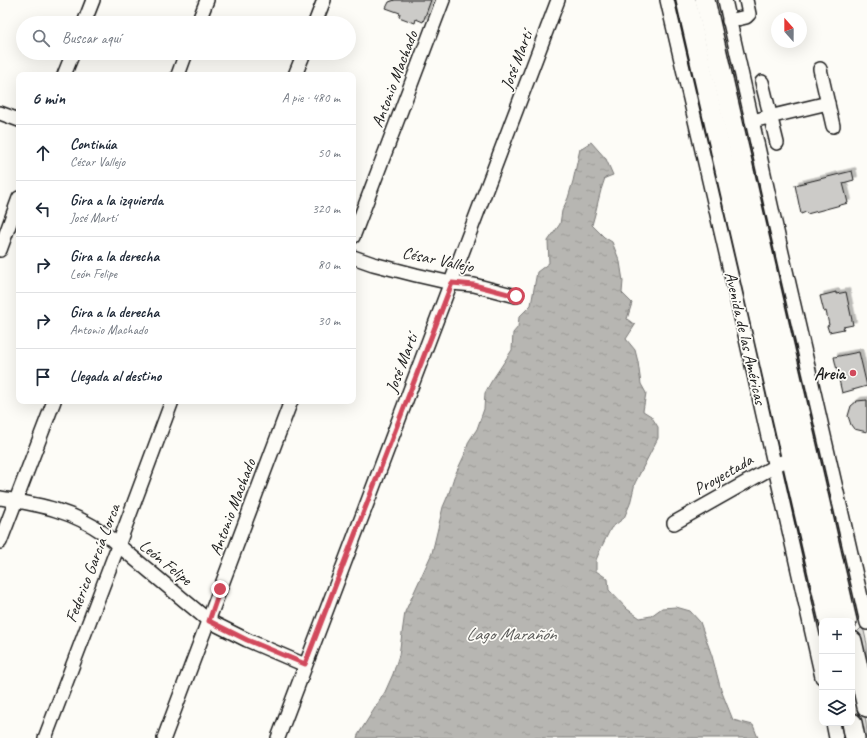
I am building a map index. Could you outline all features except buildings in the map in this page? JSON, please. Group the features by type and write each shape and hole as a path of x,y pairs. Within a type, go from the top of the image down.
{"highway":[{"name":"Avenida de las Américas","path":"686,0 783,461 828,618"},
{"name":"Avenida de las Américas","path":"705,0 846,618"},
{"path":"855,654 867,707"},
{"path":"853,726 855,738"}],"street":[{"path":"87,16 93,0"},
{"path":"201,16 207,0"},
{"path":"318,16 324,0"},
{"name":"Antonio Machado","path":"356,229 443,0"},
{"name":"José Martí","path":"278,738 305,664 452,283 464,246 558,0"},
{"name":"Avenida de las Américas","path":"667,0 783,461 817,630 820,654"},
{"path":"725,0 802,347 867,620 855,622"},
{"path":"730,21 746,17 749,14 746,0"},
{"path":"65,72 70,60"},
{"path":"179,72 183,60"},
{"path":"296,72 301,60"},
{"path":"820,69 833,126"},
{"path":"762,82 777,143"},
{"path":"751,117 827,98"},
{"path":"0,113 16,119"},
{"path":"0,250 16,206"},
{"name":"César Vallejo","path":"356,258 373,264 452,283 474,285 516,296"},
{"path":"0,542 53,404"},
{"name":"Federico García Lorca","path":"45,738 171,404"},
{"name":"Antonio Machado","path":"164,738 290,404"},
{"name":"Proyectada","path":"674,523 783,461"},
{"name":"León Felipe","path":"0,498 43,506 73,515 90,524 209,621 247,640 305,664"},
{"path":"834,726 836,738"}],"shaded area":[{"path":"675,0 679,0 782,452 778,456"},
{"path":"780,467 785,469 819,616 814,619"},
{"path":"861,628 864,631 867,644 867,676 857,632"},
{"path":"855,682 859,690 866,723 867,738 860,738 855,717"}],"water":[{"name":"Lago Marañón","path":"591,142 606,159 613,175 605,178 592,225 604,237 612,242 620,262 623,281 622,293 632,303 627,319 635,325 626,339 635,350 641,384 646,393 643,411 651,416 658,427 658,438 635,483 630,504 624,518 611,528 596,560 596,571 608,579 609,590 627,609 640,618 651,616 662,608 676,607 690,611 700,622 712,656 721,690 733,720 753,725 758,738 357,738 385,692 393,674 399,655 405,612 432,553 443,507 469,441 477,429 484,409 485,393 512,350 513,333 518,327 519,317 531,305 537,272 549,263 548,241 560,224 562,211 573,181 580,149"}],"place":[{"name":"Areia","path":"853,373"}],"route":[{"path":"220,589 209,621 247,640 305,664 452,283 474,285 516,296"}]}
